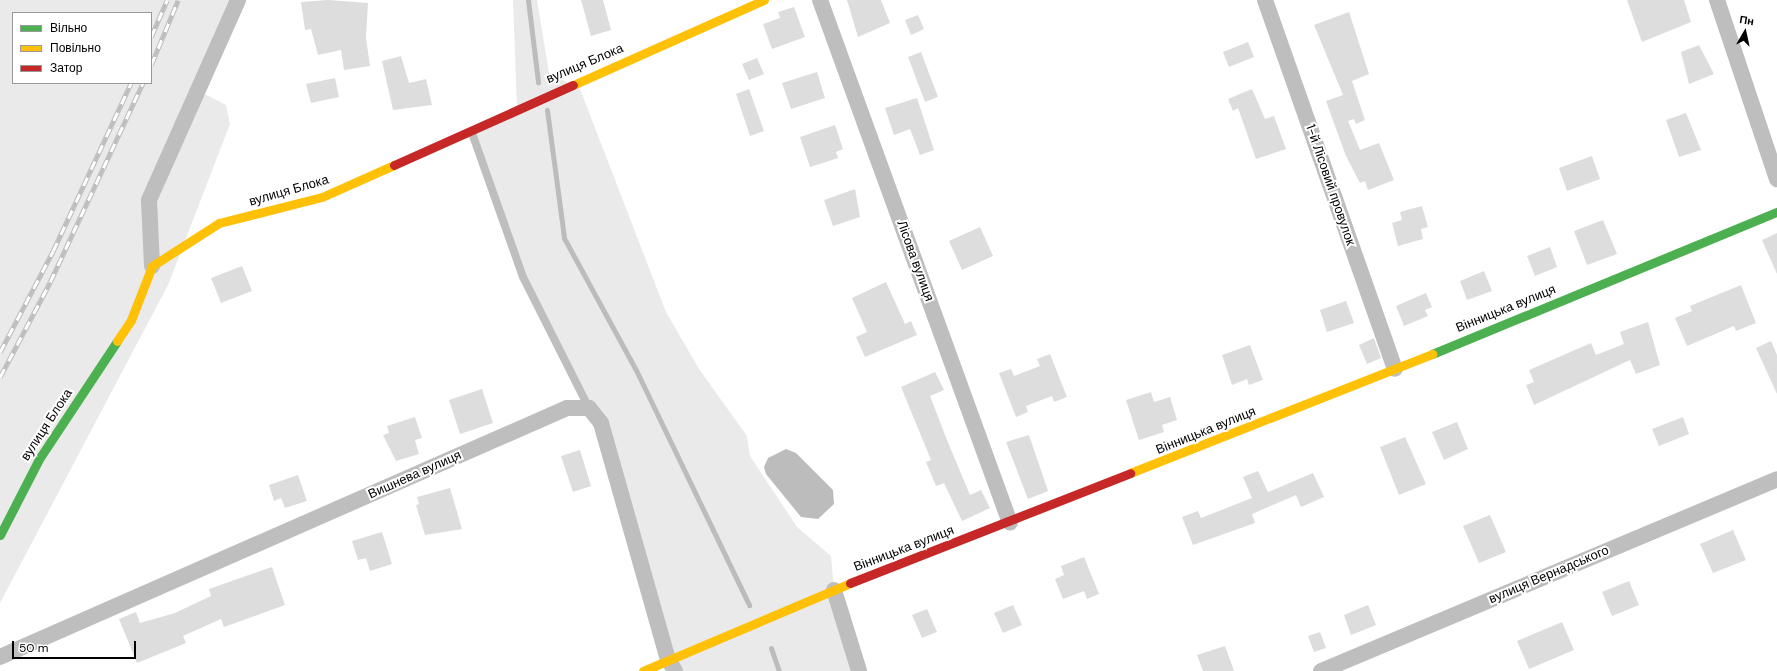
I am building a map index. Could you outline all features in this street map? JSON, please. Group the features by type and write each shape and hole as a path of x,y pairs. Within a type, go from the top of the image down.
{"street":[{"path":"152,266 149,200 238,0"},
{"name":"вулиця Блока","path":"0,535 39,459 131,320 152,266 220,223 322,198 472,132 533,100 764,0"},
{"name":"Лісова вулиця","path":"820,0 1010,523"},
{"name":"1-й Лісовий провулок","path":"1265,0 1395,369"},
{"path":"1717,0 1777,179"},
{"name":"Вінницька вулиця","path":"643,671 672,665 834,590 1010,523 1395,369 1777,212"},
{"name":"Вишнева вулиця","path":"0,657 567,408 589,408"},
{"path":"589,408 600,423 672,665"},
{"name":"вулиця Вернадського","path":"1321,671 1777,479"},
{"path":"834,590 859,671"}],"lane":[{"path":"472,132 523,277 589,408"}],"shaded area":[{"path":"0,0 238,0 199,91 226,105 230,124 168,285 0,603"},
{"path":"513,0 537,0 549,73 580,89 666,312 699,369 747,436 750,456 797,527 831,556 834,590 859,671 675,671 601,423 523,277 472,133 517,109"},
{"path":"786,449 796,453 833,490 834,504 818,519 801,517 766,474 764,467 768,458"}],"building":[{"path":"328,0 368,3 366,38 370,66 344,70 341,50 318,55 311,29 305,30 301,2"},
{"path":"581,0 603,0 611,30 591,36"},
{"path":"847,0 881,0 890,23 858,37"},
{"path":"1627,0 1684,0 1691,22 1642,42"},
{"path":"794,7 805,37 772,49 763,24 780,18 778,12"},
{"path":"1349,12 1369,74 1352,81 1365,120 1356,124 1354,119 1348,121 1360,150 1379,143 1394,180 1368,190 1365,181 1360,183 1346,156 1326,101 1343,95 1314,25"},
{"path":"918,15 924,29 911,35 905,20"},
{"path":"1248,42 1254,57 1229,67 1223,52"},
{"path":"1699,45 1714,74 1689,84 1681,52"},
{"path":"921,52 938,97 925,102 908,57"},
{"path":"401,56 409,83 426,79 432,105 393,110 382,61"},
{"path":"757,58 764,74 749,80 742,64"},
{"path":"817,72 825,98 791,109 782,83"},
{"path":"335,78 339,97 311,103 306,84"},
{"path":"749,89 764,131 750,136 736,94"},
{"path":"1252,89 1265,119 1274,116 1286,149 1256,159 1238,108 1233,111 1228,99"},
{"path":"917,98 934,150 920,155 910,129 894,135 885,108"},
{"path":"1686,113 1701,150 1679,157 1666,120"},
{"path":"835,125 843,149 836,152 838,158 810,167 800,137"},
{"path":"1592,156 1600,179 1567,191 1559,168"},
{"path":"855,189 860,217 833,226 824,200"},
{"path":"1422,206 1428,227 1421,229 1423,239 1398,246 1392,223 1402,220 1400,212"},
{"path":"1603,220 1617,254 1587,265 1574,231"},
{"path":"980,227 993,256 962,270 949,241"},
{"path":"1777,233 1777,274 1762,240"},
{"path":"1550,247 1557,267 1535,276 1527,256"},
{"path":"242,266 252,291 221,303 211,278"},
{"path":"1484,271 1492,291 1467,300 1460,281"},
{"path":"886,282 905,324 911,321 917,335 865,357 856,337 867,332 852,298"},
{"path":"1741,285 1756,323 1736,331 1734,326 1687,346 1675,318 1692,311 1690,306"},
{"path":"1426,293 1432,307 1425,310 1428,316 1404,326 1396,306"},
{"path":"1346,301 1354,323 1327,332 1320,310"},
{"path":"1648,322 1660,365 1636,374 1630,360 1534,405 1526,385 1534,382 1529,370 1591,343 1596,355 1624,344 1620,332"},
{"path":"1374,338 1381,358 1367,364 1359,345"},
{"path":"1771,341 1777,355 1777,394 1756,348"},
{"path":"1250,345 1263,380 1249,385 1247,379 1232,385 1222,355"},
{"path":"1050,354 1067,397 1054,402 1052,396 1026,406 1028,412 1016,417 999,373 1011,369 1014,376 1040,366 1037,359"},
{"path":"935,372 944,390 930,396 947,440 970,495 981,490 990,508 962,521 944,483 936,486 926,462 931,460 901,387"},
{"path":"482,389 493,423 460,434 449,400"},
{"path":"1151,392 1154,402 1170,397 1177,420 1162,425 1164,432 1139,440 1126,400"},
{"path":"415,417 422,438 415,440 419,454 396,461 383,435 389,433 387,426"},
{"path":"1683,417 1689,434 1659,446 1652,429"},
{"path":"1457,422 1468,449 1444,460 1432,432"},
{"path":"1029,435 1048,491 1028,499 1006,442"},
{"path":"1405,437 1426,484 1399,495 1380,447"},
{"path":"580,450 591,486 573,492 561,456"},
{"path":"1258,471 1268,492 1313,473 1324,497 1301,507 1296,495 1252,514 1255,523 1193,545 1182,517 1198,511 1201,518 1252,498 1243,477"},
{"path":"298,475 307,501 285,508 281,498 274,501 269,485"},
{"path":"450,488 462,529 425,535 416,505 419,504 417,497"},
{"path":"1490,515 1506,552 1479,563 1463,526"},
{"path":"1733,530 1746,560 1713,573 1700,544"},
{"path":"382,532 392,564 370,571 366,558 358,560 352,541"},
{"path":"1084,557 1099,594 1087,599 1084,591 1063,599 1055,579 1064,575 1061,566"},
{"path":"272,567 285,605 224,627 221,619 183,636 186,643 137,663 119,619 136,612 140,623 175,613 211,596 209,589"},
{"path":"1629,581 1639,605 1612,616 1602,592"},
{"path":"1013,605 1022,625 1003,633 994,613"},
{"path":"1368,605 1376,625 1351,635 1344,615"},
{"path":"927,609 937,632 922,638 912,615"},
{"path":"1562,622 1574,650 1529,669 1517,641"},
{"path":"1320,632 1326,648 1314,652 1308,636"},
{"path":"1225,646 1234,671 1203,671 1197,655"}],"waterway":[{"path":"528,0 538,82"},
{"path":"547,110 564,238 636,370 749,605"},
{"path":"771,648 779,671"}],"railway":[{"path":"152,35 167,0"},
{"path":"152,63 178,0"},
{"path":"0,352 53,251 131,84"},
{"path":"0,377 50,282 143,84"}],"traffic: fast":[{"path":"1432,354 1777,212"},
{"path":"0,535 39,459 117,341"}],"traffic: slow":[{"path":"573,85 764,0"},
{"path":"117,341 131,320 152,266 219,223 322,197 394,165"},
{"path":"1130,473 1432,354"},
{"path":"643,671 850,583"}],"traffic: jam":[{"path":"394,165 573,85"},
{"path":"850,583 1130,473"}]}
